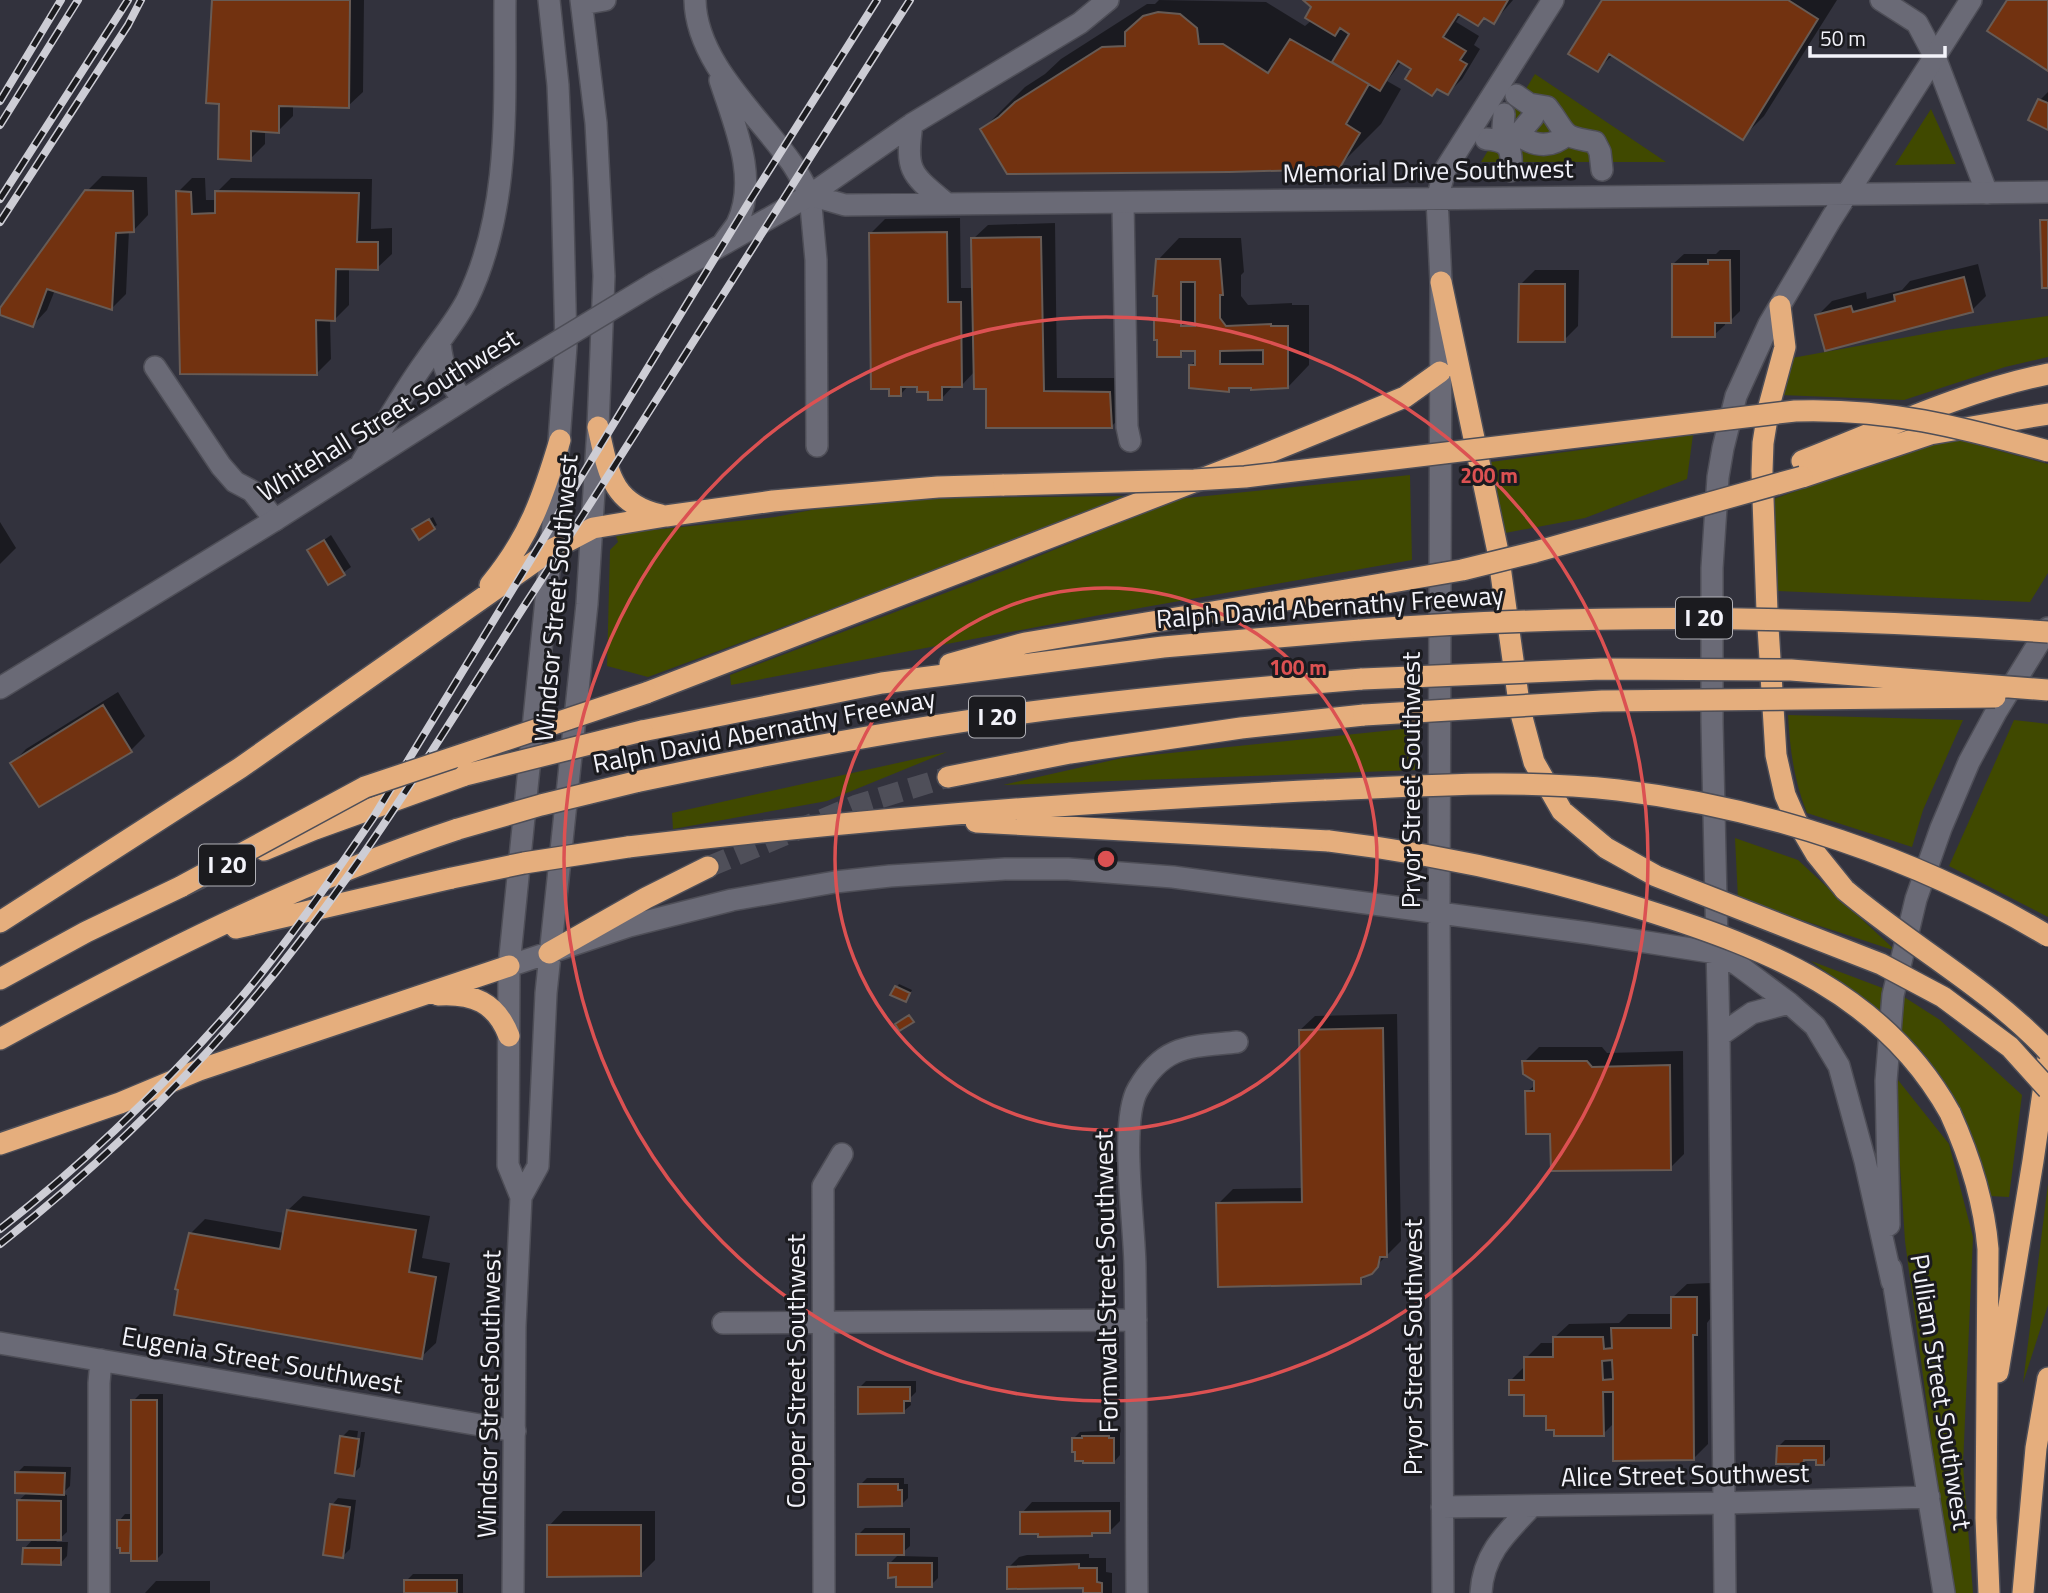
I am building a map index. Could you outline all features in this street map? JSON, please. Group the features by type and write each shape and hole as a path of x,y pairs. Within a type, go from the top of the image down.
{"highway":[{"path":"1441,282 1498,552 1520,710 1534,762 1562,811 1606,848 1656,876 1881,964 1943,997 2010,1047 2048,1089"},
{"path":"1780,306 1785,347 1769,406 1762,471 1776,755 1786,795 1796,820 1816,854 1845,890 1875,916 1985,994 2048,1051"},
{"path":"182,886 365,787 646,694 1248,461 1405,397 1440,372"},
{"path":"1802,469 1952,402 2048,374"},
{"path":"0,922 240,768 551,550 593,528 773,501 937,487 1245,477 1795,411 1836,410 1899,415 1958,427 2048,451"},
{"path":"882,683 1025,643 1462,570 1696,506 1802,469 1930,433 2048,414"},
{"path":"598,427 606,465 620,495 645,512 666,516"},
{"path":"474,605 502,571 531,526 560,440"},
{"name":"Ralph David Abernathy Freeway","path":"0,979 86,932 182,886 315,829 465,775 642,731 882,683 1163,647 1467,622 1627,618 1853,621 2048,630"},
{"name":"Ralph David Abernathy Freeway","path":"0,1039 193,937 387,853 541,805 635,782 831,743 1022,713 1194,693 1362,679 1601,669 1791,670 2048,690"},
{"path":"948,778 1070,753 1241,728 1364,715 1602,701 2048,696"},
{"path":"193,937 524,863 774,829 1027,806 1440,785 1617,790 1768,818 1905,864 1974,896 2048,936"},
{"path":"904,819 1329,841 1454,859 1567,886 1704,929 1802,971 1866,1013 1926,1074 1950,1113 1976,1179 1986,1230 1989,1308 1986,1464 1989,1593"},
{"path":"549,953 646,898 708,867"},
{"path":"0,1144 120,1103 199,1069 509,966"},
{"path":"412,999 451,995 473,998 493,1009 501,1017 509,1036"},
{"path":"1986,1464 1993,1402 2034,1161 2048,1058"},
{"path":"2023,1593 2036,1448 2048,1378"}],"main road":[{"path":"360,465 397,404 450,330 466,301 489,244 501,164 505,0"},
{"name":"Windsor Street Southwest","path":"522,1197 508,1165 509,966 551,550 566,345 558,85 550,0"},
{"path":"581,2 605,0"},
{"path":"690,0 699,30 715,63 744,159 745,195 737,224 723,244"},
{"name":"Whitehall Street Southwest","path":"0,688 275,520 501,376 653,284 810,195 912,124 1080,23 1108,0"},
{"name":"Pryor Street Southwest","path":"1443,1593 1439,912 1441,282 1437,199 1445,170 1553,0"},
{"path":"1881,0 1917,23 1935,57 1987,193"},
{"path":"1725,1593 1719,1036 1712,708 1714,521 1723,448 1736,396 1769,324 1831,219 1971,0"},
{"name":"Windsor Street Southwest","path":"513,1593 515,1326 522,1197 538,1166 544,1009 587,604 598,427 604,276 597,135 581,2"},
{"path":"715,63 792,163 810,195 816,260 817,446"},
{"path":"1505,141 1533,117 1525,100 1548,107 1566,135 1574,140 1591,141 1598,145 1602,170"},
{"path":"1504,114 1505,141 1511,171"},
{"path":"912,124 908,153 917,178 947,204"},
{"path":"1505,141 1549,145 1559,142 1566,135"},
{"name":"Memorial Drive Southwest","path":"810,195 845,205 2048,192"},
{"path":"1124,203 1127,413 1130,442"},
{"path":"440,343 441,358 449,382 463,400"},
{"path":"155,368 221,466 235,482 252,491 275,520"},
{"name":"Pulliam Street Southwest","path":"1944,1593 1892,1282 1886,1081 1893,995 1916,900 1941,828 1969,762 1996,712 2048,630"},
{"path":"509,966 642,923 732,900 835,882 949,871 1068,869 1122,872 1439,912 1717,953 1738,965 1815,1026 1839,1066 1865,1161 1892,1282"},
{"path":"1719,1036 1752,1013 1789,1003"},
{"name":"Formwalt Street Southwest","path":"1137,1593 1135,1264 1128,1131 1136,1091 1156,1063 1182,1048 1237,1042"},
{"name":"Cooper Street Southwest","path":"824,1593 823,1186 842,1154"},
{"path":"723,1323 1136,1320"},
{"name":"Eugenia Street Southwest","path":"0,1343 515,1431"},
{"path":"99,1593 101,1360"},
{"name":"Alice Street Southwest","path":"1442,1507 1929,1497"},
{"path":"1480,1593 1488,1558 1498,1541 1532,1506"}],"green space":[{"path":"1535,74 1666,162 1481,162"},
{"path":"1931,109 1956,164 1895,165"},
{"path":"2048,316 2048,357 2005,367 1904,400 1781,395 1792,358 1946,330"},
{"path":"1693,435 1687,479 1585,518 1500,534 1491,462"},
{"path":"1948,437 2048,464 2048,573 2030,602 1778,591 1774,499"},
{"path":"1410,475 1412,560 1100,615 731,685 730,675 1003,571 1177,499"},
{"path":"1136,496 648,677 607,666 610,550 618,542 616,536 625,533 775,517 843,504 956,498"},
{"path":"1788,715 1963,720 1923,810 1912,847 1807,813 1793,765"},
{"path":"2014,720 2048,724 2048,917 1949,866"},
{"path":"1413,728 1419,770 1003,785 1122,758"},
{"path":"947,752 827,801 673,829 672,813"},
{"path":"1735,838 1798,860 1896,951 1738,899"},
{"path":"1811,961 1901,995 1940,1020 2022,1095 2009,1197 1990,1196 1956,1111 1921,1051 1870,1004"},
{"path":"1894,1075 1949,1144 1973,1237 1963,1465 1973,1593 1952,1593 1905,1241"},
{"path":"2048,1184 2048,1305 2023,1383"}],"building":[{"path":"212,0 350,0 349,108 279,106 279,133 251,131 251,161 218,159 219,104 206,103"},
{"path":"1303,0 1508,0 1494,24 1484,18 1478,26 1458,14 1443,37 1466,51 1460,60 1467,64 1448,95 1437,89 1432,96 1405,79 1411,69 1398,61 1380,91 1332,62 1349,34 1340,28 1335,36 1305,18 1311,7"},
{"path":"1602,0 1788,0 1818,19 1743,140 1609,54 1598,72 1568,54"},
{"path":"2007,0 2048,0 2048,71 1987,31"},
{"path":"1158,12 1180,14 1197,28 1199,44 1223,44 1268,73 1290,39 1369,84 1346,124 1360,133 1339,169 1007,174 980,129 999,117 1015,102 1102,47 1125,46 1125,32 1143,16"},
{"path":"2038,99 2048,103 2048,130 2028,120"},
{"path":"85,190 133,191 134,232 116,233 112,310 47,289 33,327 0,315 0,308"},
{"path":"176,191 191,192 192,214 215,213 215,191 359,193 357,242 378,242 378,270 336,269 335,321 316,320 317,375 180,374"},
{"path":"2040,220 2048,220 2048,288 2042,288"},
{"path":"947,232 948,302 961,302 962,387 942,387 942,400 928,400 928,392 917,392 917,387 901,387 901,396 889,396 889,389 871,389 869,233"},
{"path":"1041,237 1044,391 1110,392 1112,428 986,428 986,389 974,389 971,238"},
{"path":"1156,259 1220,259 1223,295 1220,295 1220,318 1226,326 1288,326 1288,388 1229,388 1229,392 1189,388 1189,365 1195,365 1195,351 1181,351 1181,357 1157,357 1154,318 1157,318 1157,296 1153,296","holes":["1181,282 1195,282 1195,326 1181,326","1263,350 1263,364 1220,364 1220,351"]},
{"path":"1708,260 1730,260 1731,323 1715,323 1715,337 1672,337 1672,264 1708,264"},
{"path":"1964,277 1973,312 1825,351 1815,315 1851,306 1853,312 1895,301 1894,295"},
{"path":"1519,284 1565,284 1565,342 1518,342"},
{"path":"429,519 435,529 419,540 412,529"},
{"path":"324,540 345,575 328,585 307,550"},
{"path":"103,705 132,752 39,807 10,763"},
{"path":"895,986 910,993 906,1002 890,995"},
{"path":"909,1015 914,1022 899,1031 895,1024"},
{"path":"1383,1028 1387,1257 1380,1257 1378,1267 1372,1274 1361,1278 1361,1284 1218,1287 1216,1203 1302,1202 1299,1030"},
{"path":"1522,1061 1587,1061 1592,1067 1670,1065 1671,1170 1551,1171 1550,1134 1526,1134 1525,1091 1534,1091 1534,1081 1523,1074"},
{"path":"287,1210 416,1230 409,1272 436,1277 422,1359 174,1315 178,1290 175,1289 189,1233 280,1249"},
{"path":"1671,1297 1697,1297 1697,1335 1693,1335 1694,1460 1613,1461 1613,1392 1603,1392 1604,1436 1554,1436 1554,1430 1546,1430 1546,1416 1524,1416 1524,1395 1509,1395 1509,1380 1524,1380 1524,1357 1553,1357 1553,1337 1603,1337 1604,1349 1612,1348 1611,1328 1671,1328","holes":["1612,1360 1613,1379 1603,1380 1602,1361"]},
{"path":"858,1387 910,1387 910,1401 904,1401 904,1413 858,1414"},
{"path":"131,1400 157,1400 157,1561 131,1561"},
{"path":"340,1436 359,1439 354,1476 335,1473"},
{"path":"1072,1438 1114,1438 1114,1463 1075,1461"},
{"path":"1777,1446 1824,1446 1824,1465 1816,1465 1816,1460 1804,1460 1803,1464 1776,1464"},
{"path":"15,1472 65,1473 64,1495 15,1493"},
{"path":"858,1484 898,1484 898,1490 902,1490 902,1506 858,1507"},
{"path":"17,1500 61,1501 61,1540 17,1540"},
{"path":"330,1504 350,1507 343,1558 323,1555"},
{"path":"1110,1511 1110,1533 1038,1537 1038,1534 1020,1534 1020,1512"},
{"path":"117,1520 131,1520 130,1553 120,1553 120,1548 117,1548"},
{"path":"547,1525 641,1525 641,1576 547,1577"},
{"path":"856,1534 904,1534 904,1555 856,1555"},
{"path":"23,1548 61,1548 61,1565 22,1564"},
{"path":"888,1563 932,1563 932,1587 896,1587 896,1577 888,1578"},
{"path":"1079,1564 1079,1568 1097,1568 1097,1582 1102,1583 1102,1593 1083,1593 1083,1588 1007,1589 1007,1567"},
{"path":"404,1580 457,1580 457,1593 404,1593"}],"tunnel":[{"path":"708,867 857,805 948,777"}],"railway":[{"path":"0,101 61,0"},
{"path":"0,125 78,0"},
{"path":"0,199 128,0"},
{"path":"0,222 128,25 141,0"},
{"path":"0,1229 93,1151 179,1066 253,984 323,890 373,818 749,202 877,0"},
{"path":"0,1244 82,1175 160,1102 233,1024 330,901 441,737 910,0"}]}
